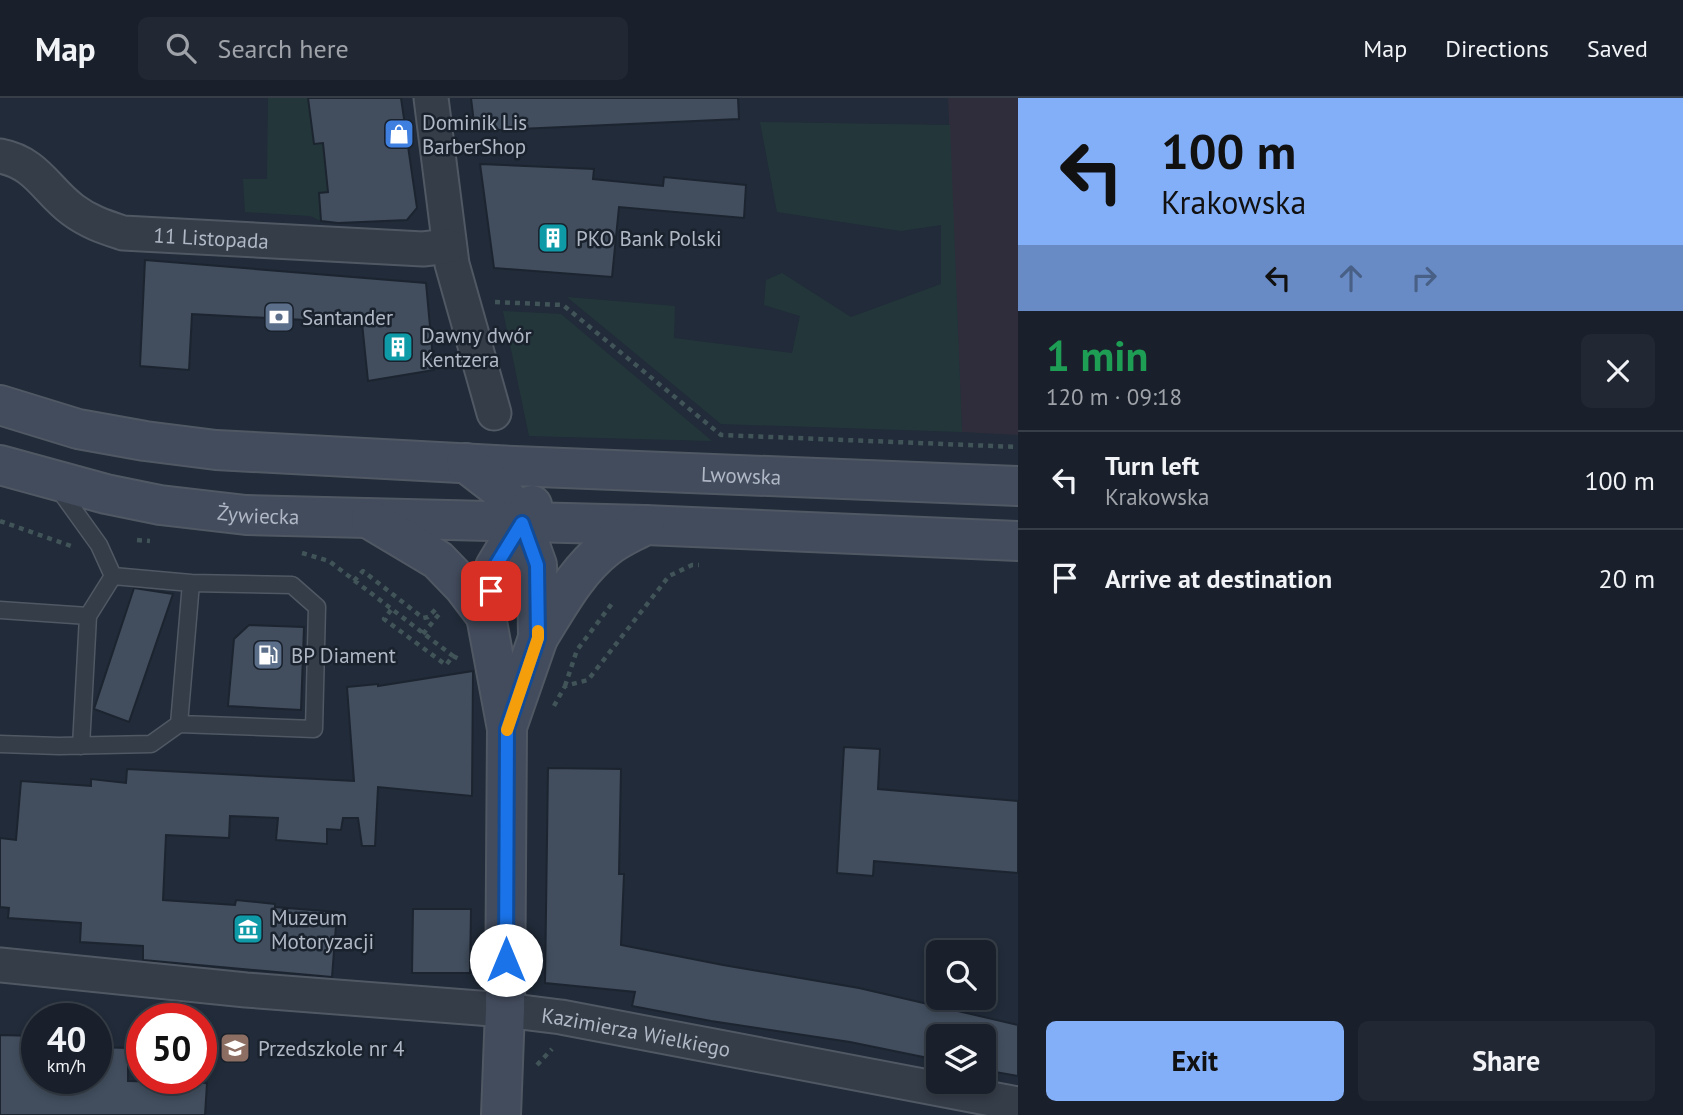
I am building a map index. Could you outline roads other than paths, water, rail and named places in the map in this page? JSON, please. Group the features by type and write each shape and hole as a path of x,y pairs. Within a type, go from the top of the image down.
{"main road":[{"path":"2,404 78,429 204,449 466,463 501,490 522,523 537,565 538,638"},
{"name":"Lwowska","path":"466,463 1018,486"},
{"name":"Żywiecka","path":"0,465 106,494 198,510 246,515 522,523"},
{"path":"501,1115 505,1010 507,729 486,615 495,567 538,495 572,468"},
{"path":"370,519 438,561 464,587 486,615"},
{"path":"522,523 645,525 1018,541"},
{"path":"507,729 538,638 570,586 588,564 608,546 645,525"}],"street":[{"path":"431,98 449,246 494,413"},
{"name":"11 Listopada","path":"0,156 15,159 31,168 90,223 123,233 423,249 449,246"},
{"name":"Kazimierza Wielkiego","path":"0,965 246,990 505,1010 561,1017 1018,1104"}],"lane":[{"path":"52,480 99,545 113,576"},
{"path":"0,744 151,744 179,724 314,729 317,607 292,585 191,583 113,576"},
{"path":"81,746 88,616 113,576"},
{"path":"179,724 191,583"},
{"path":"0,610 88,616"}],"place":[{"name":"Dominik Lis BarberShop","path":"399,134"},
{"name":"PKO Bank Polski","path":"553,238"},
{"name":"Santander","path":"279,317"},
{"name":"Dawny dwór Kentzera","path":"398,347"},
{"name":"BP Diament","path":"268,655"},
{"name":"Muzeum Motoryzacji","path":"248,929"},
{"name":"Przedszkole nr 4","path":"235,1048"}]}
